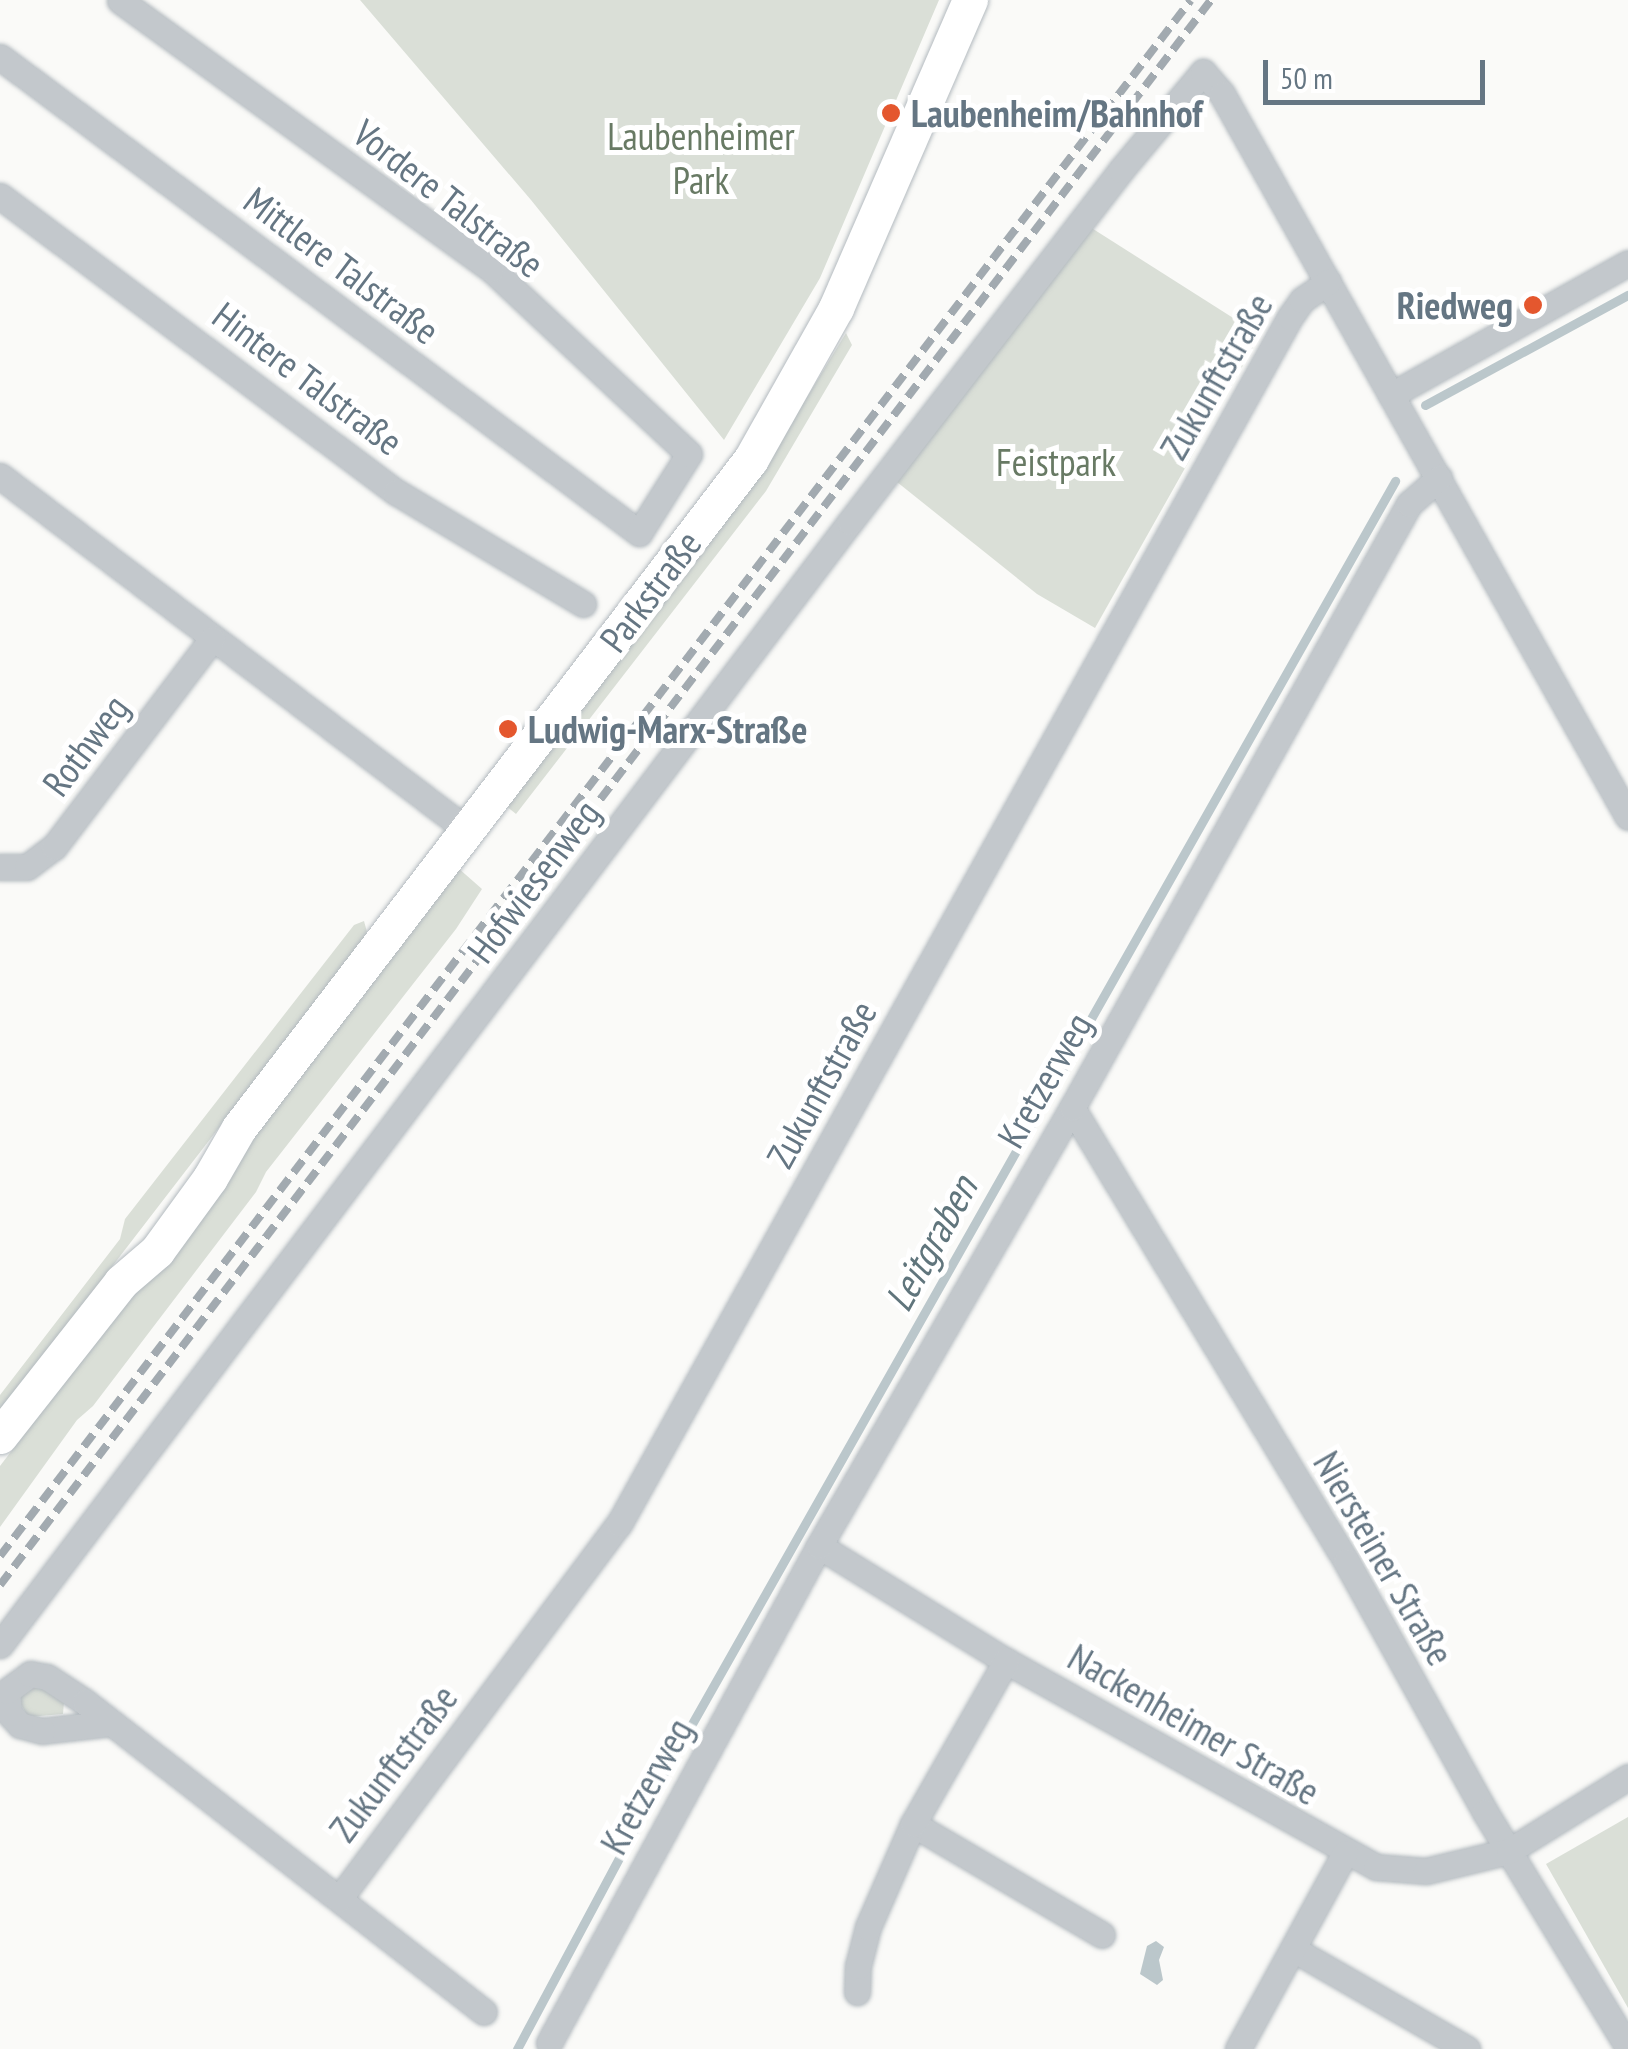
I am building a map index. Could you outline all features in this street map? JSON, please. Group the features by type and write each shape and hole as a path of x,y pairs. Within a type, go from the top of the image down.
{"main road":[{"name":"Parkstraße","path":"0,1436 121,1282 157,1251 210,1178 239,1128 751,459 836,308 970,0"}],"street":[{"name":"Vordere Talstraße","path":"120,0 491,268 688,454 638,534"},
{"name":"Mittlere Talstraße","path":"0,57 638,534"},
{"name":"Hofwiesenweg","path":"0,1645 1120,170 1203,72 1222,94 1328,282"},
{"name":"Hintere Talstraße","path":"0,196 396,492 583,604"},
{"path":"1391,395 1628,263"},
{"path":"1328,282 1628,817"},
{"name":"Zukunftstraße","path":"339,1898 619,1524 1290,316 1302,300 1328,282"},
{"path":"0,476 466,830"},
{"name":"Kretzerweg","path":"549,2043 819,1546 1072,1108 1409,504 1438,478"},
{"name":"Rothweg","path":"0,868 27,867 54,848 212,639"},
{"name":"Niersteiner Straße","path":"1072,1108 1346,1561 1510,1851 1628,2047"},
{"name":"Nackenheimer Straße","path":"819,1546 1006,1661 1345,1854 1376,1867 1426,1871 1510,1851 1628,1777"},
{"name":"Nackenheimer Straße","path":"858,1992 858,1966 868,1927 913,1824 1006,1661"},
{"name":"Zukunftstraße","path":"111,1723 42,1731 20,1725 6,1702 9,1672 46,1677 111,1723 484,2012"},
{"path":"913,1824 1102,1935"},
{"path":"1238,2049 1345,1854"},
{"path":"1293,1949 1466,2049"}],"green space":[{"name":"Laubenheimer Park","path":"360,0 939,0 820,278 724,440 531,200"},
{"name":"Feistpark","path":"1090,227 1260,335 1095,628 1037,594 897,482"},
{"path":"846,333 852,345 766,491 516,814 506,806 756,481"},
{"path":"457,867 482,889 456,929 266,1172 256,1192 93,1406 77,1420 0,1527 0,1466"},
{"path":"364,921 367,932 362,942 0,1412 0,1395 120,1239 125,1219 354,925"},
{"path":"25,1686 41,1686 64,1702 63,1714 28,1717 18,1699"},
{"path":"1628,1817 1628,2008 1546,1864"}],"shaded area":[{"path":"1156,1941 1164,1947 1159,1960 1163,1980 1157,1985 1140,1974 1147,1946"}],"waterway":[{"name":"Leitgraben","path":"1425,405 1628,295"},
{"name":"Leitgraben","path":"517,2049 663,1775 1395,481"}],"railway":[{"path":"0,1556 1191,0"},
{"path":"0,1585 1211,0"}],"place":[{"name":"Laubenheim/Bahnhof","path":"891,113"},
{"name":"Riedweg","path":"1533,305"},
{"name":"Ludwig-Marx-Straße","path":"508,729"}]}
